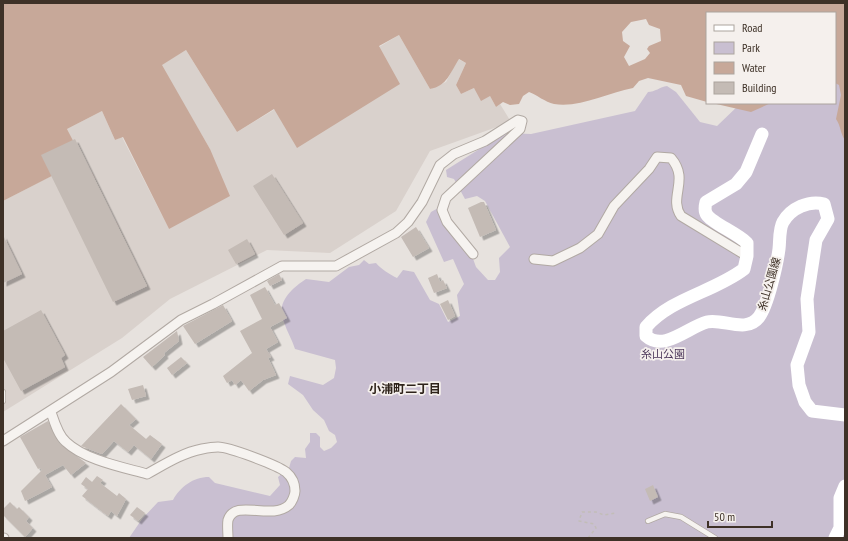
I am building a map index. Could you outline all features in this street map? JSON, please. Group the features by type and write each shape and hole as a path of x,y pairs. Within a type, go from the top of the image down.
{"main road":[{"path":"747,256 747,243 738,235 707,215 704,209 706,202 736,184 746,172 762,134"},
{"name":"糸山公園線","path":"747,256 744,269 700,291 652,320 646,327 646,336 652,341 659,342 672,338 707,322 738,325 752,322 759,317 766,303 777,260 782,223 790,213 807,203 815,201 824,204 828,219 816,240 807,299 809,332 797,365 799,385 805,402 812,411 845,415"},
{"path":"835,538 840,528 840,498 845,486"}],"street":[{"path":"3,441 51,412 110,372 124,360 138,354 182,320 282,266 336,266 396,233 408,222 422,202 440,165 454,154 484,141 518,120 522,121 520,129 446,198 442,210 447,222 473,254"},
{"path":"534,259 552,261 580,248 598,234 614,206 649,169 657,157 671,158 678,166 680,183 676,200 676,210 681,216 747,256"},
{"path":"51,412 55,424 66,442 83,453 103,461 147,474 175,458 202,449 218,447 230,449 287,472 294,481 295,492 291,503 281,511 268,512 241,510 233,513 228,520 228,538"}],"lane":[{"path":"3,392 3,401"},
{"path":"648,521 665,514 681,517 715,538"}],"path":[{"path":"588,538 596,528 594,524 579,521 582,512 596,512 604,514 615,513"}],"shaded area":[{"path":"399,35 430,89 446,82 458,59 466,63 456,85 461,94 474,88 490,96 496,107 500,104 511,122 430,151 396,211 330,253 267,250 170,299 122,338 3,412 3,201 82,160 67,129 102,111 115,140 122,137 169,229 210,149 161,65 186,50 237,132"}],"green space":[{"name":"糸山公園","path":"836,76 845,84 845,538 129,538 142,519 158,502 173,500 183,487 192,481 203,477 209,477 215,483 270,496 280,485 278,477 289,468 291,461 295,457 306,458 305,449 310,442 310,433 316,433 320,437 320,447 324,451 331,448 337,442 335,435 329,431 324,420 313,410 303,395 288,384 290,376 323,385 334,378 336,368 335,360 295,349 282,315 283,302 286,297 295,287 306,279 329,282 349,267 359,265 364,260 369,264 376,263 385,271 397,278 403,270 414,272 430,300 439,304 448,322 460,316 457,295 464,284 453,259 444,262 426,222 431,212 440,207 472,256 476,267 488,280 495,280 500,272 499,258 510,247 485,201 477,196 465,199 454,179 447,177 446,170 505,133 531,134 635,111 648,92 667,86 676,92 700,122 717,126 740,104 836,104"}],"water":[{"path":"3,3 845,3 845,140 836,119 841,95 839,85 836,84 836,12 706,12 706,102 686,96 681,85 648,78 639,81 633,88 574,104 554,104 547,102 529,92 523,96 519,104 510,105 503,102 496,107 490,96 481,101 474,88 461,94 456,85 466,63 459,59 448,78 440,85 430,89 399,35 379,46 400,84 297,148 274,109 237,132 186,50 162,65 210,149 230,196 169,229 123,137 115,140 102,111 67,129 83,160 3,201","holes":["646,19 649,25 660,29 661,41 649,46 647,49 650,53 645,59 629,66 624,57 630,46 623,41 622,32 631,22"]},
{"path":"716,104 769,104 751,112"}],"building":[{"path":"75,139 147,286 113,302 41,155"},
{"path":"272,174 303,223 284,235 253,186"},
{"path":"484,202 496,230 480,237 468,208"},
{"path":"416,227 429,248 413,257 401,237"},
{"path":"3,235 22,274 3,283"},
{"path":"247,239 255,254 236,264 228,250"},
{"path":"279,274 282,280 270,286 267,281"},
{"path":"437,274 440,282 443,280 447,288 434,293 428,278"},
{"path":"265,287 275,305 279,303 287,318 270,327 278,342 266,349 271,357 268,358 276,375 263,380 249,391 241,380 235,385 232,380 227,383 223,376 252,353 240,331 262,319 250,295"},
{"path":"448,300 455,316 448,320 440,304"},
{"path":"223,305 232,321 195,344 183,326"},
{"path":"41,310 65,355 61,358 65,367 21,391 3,358 3,331"},
{"path":"177,331 179,341 164,353 165,355 152,367 143,357"},
{"path":"181,357 187,363 172,375 167,368"},
{"path":"143,385 146,396 132,400 128,389"},
{"path":"121,404 136,419 129,425 146,439 150,435 162,444 151,459 134,445 128,452 114,441 102,454 81,446"},
{"path":"48,421 59,443 86,463 71,475 63,465 45,475 52,487 25,501 21,491 42,470 40,468 38,469 20,437"},
{"path":"97,476 103,480 100,483 117,496 119,493 126,499 117,516 111,511 108,516 82,496 88,489 81,484 86,477 92,482"},
{"path":"653,485 658,497 650,501 645,489"},
{"path":"10,502 17,509 19,507 29,517 26,521 33,528 25,537 3,515 3,509"},
{"path":"137,507 145,513 138,521 130,515"}],"district":[{"name":"小浦町二丁目","path":"405,388"}]}
